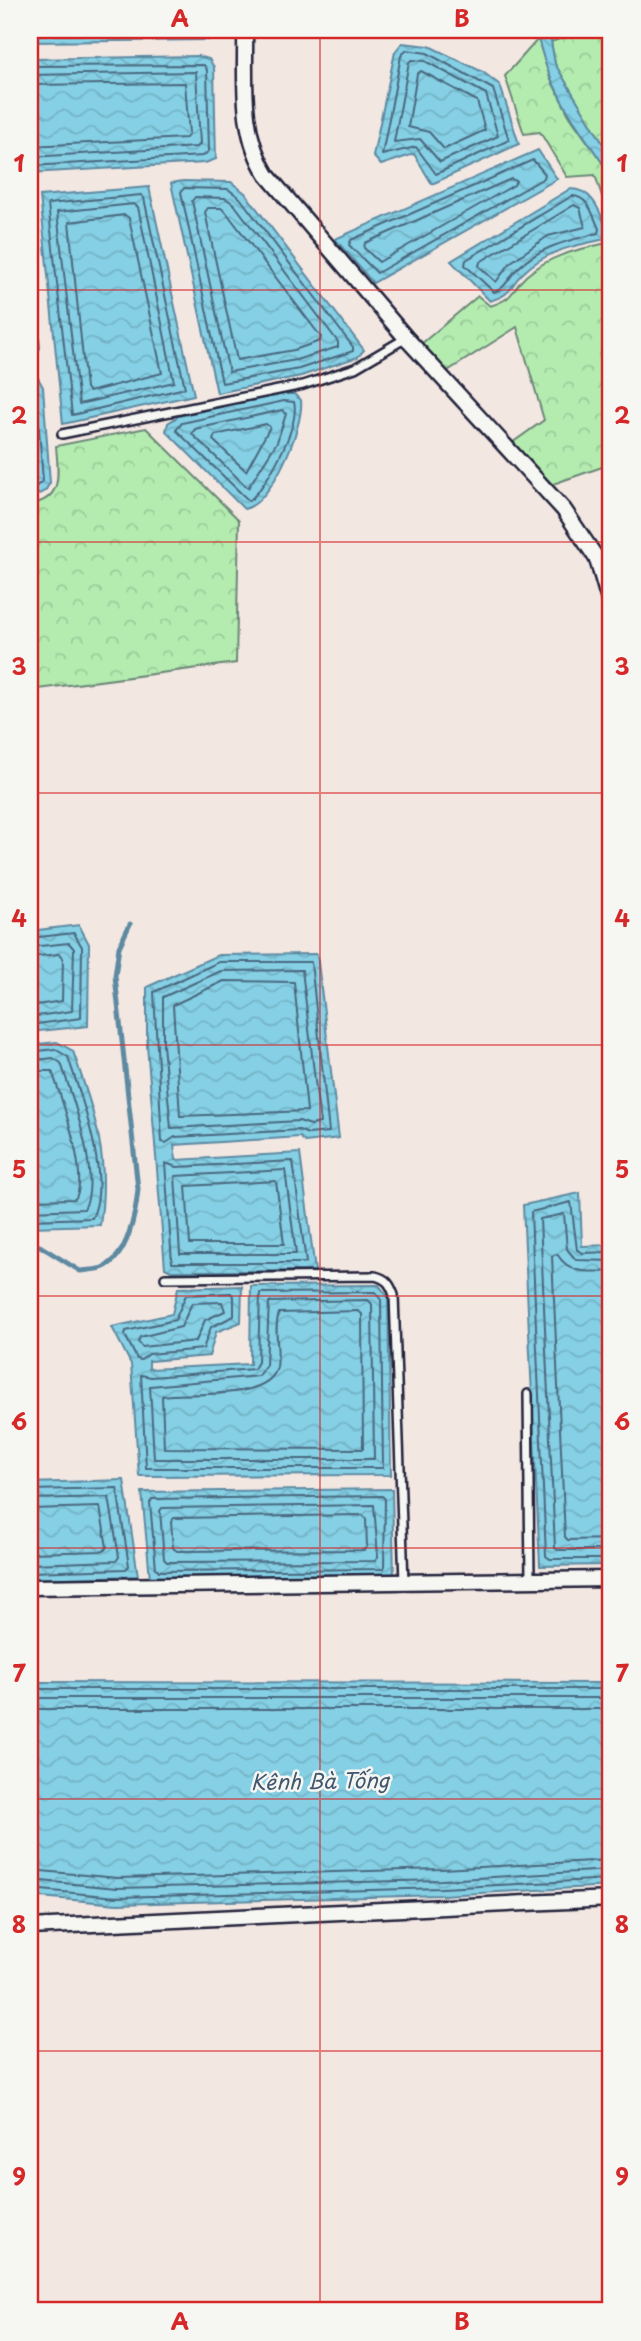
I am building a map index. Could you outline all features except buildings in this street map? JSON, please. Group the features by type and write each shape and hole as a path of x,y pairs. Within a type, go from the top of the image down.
{"street":[{"path":"245,30 246,118 259,163 406,338 564,510 597,559 611,602"},
{"path":"30,1587 611,1579"},
{"path":"30,1927 611,1899"}],"lane":[{"path":"62,434 303,385 355,368 406,338"},
{"path":"165,1278 375,1276 385,1279 391,1286 394,1295 404,1583"},
{"path":"528,1394 530,1579"}],"green space":[{"path":"585,30 611,30 611,157 555,64 551,42"},
{"path":"538,39 550,78 570,117 611,175 611,223 595,175 567,177 540,132 524,134 505,76"},
{"path":"611,242 611,464 550,485 512,443 544,420 517,327 446,372 421,344 478,296 490,306 499,303 509,297 526,276 545,262 566,253"},
{"path":"146,428 239,520 236,663 30,690 30,504 49,497 54,491 58,475 56,446"}],"water":[{"path":"30,30 209,30 209,40 30,42"},
{"path":"537,30 549,30 555,64 611,157 611,175 565,107 548,70"},
{"path":"402,43 429,46 483,72 500,85 519,144 432,184 414,154 381,165 373,156 395,52"},
{"path":"198,56 209,59 214,67 216,159 205,163 30,173 30,59"},
{"path":"538,150 557,179 373,283 335,239"},
{"path":"231,182 245,193 364,350 358,357 301,376 217,393 171,183"},
{"path":"149,187 194,395 63,424 40,196"},
{"path":"570,189 579,190 592,199 611,238 564,249 543,258 523,273 507,293 490,301 451,261"},
{"path":"30,239 40,348 34,358 30,359"},
{"path":"30,374 38,378 43,387 50,483 45,491 31,498"},
{"path":"294,394 301,400 301,412 292,445 265,494 255,504 244,509 166,431 168,423 179,416"},
{"path":"79,925 89,944 88,1026 30,1032 30,931"},
{"path":"317,954 339,1138 305,1142 300,1137 174,1145 176,1160 300,1153 315,1271 171,1271 165,1268 147,1045 147,987 218,955"},
{"path":"57,1042 73,1051 94,1116 102,1156 103,1200 100,1225 30,1227 30,1045"},
{"path":"580,1193 582,1246 611,1245 611,1565 540,1566 523,1205"},
{"path":"379,1285 388,1297 391,1475 139,1476 131,1364 112,1327 172,1314 178,1288 242,1286 241,1322 216,1332 209,1356 149,1361 149,1369 250,1364 251,1286"},
{"path":"124,1480 138,1576 30,1579 30,1483"},
{"path":"392,1489 394,1577 150,1578 142,1492"},
{"name":"Kênh Bà Tống","path":"30,1682 611,1683 611,1886 442,1895 117,1904 30,1896"}],"waterway":[{"path":"30,1246 40,1246 80,1271 94,1270 111,1263 129,1233 138,1189 115,976 119,947 130,924"}]}
